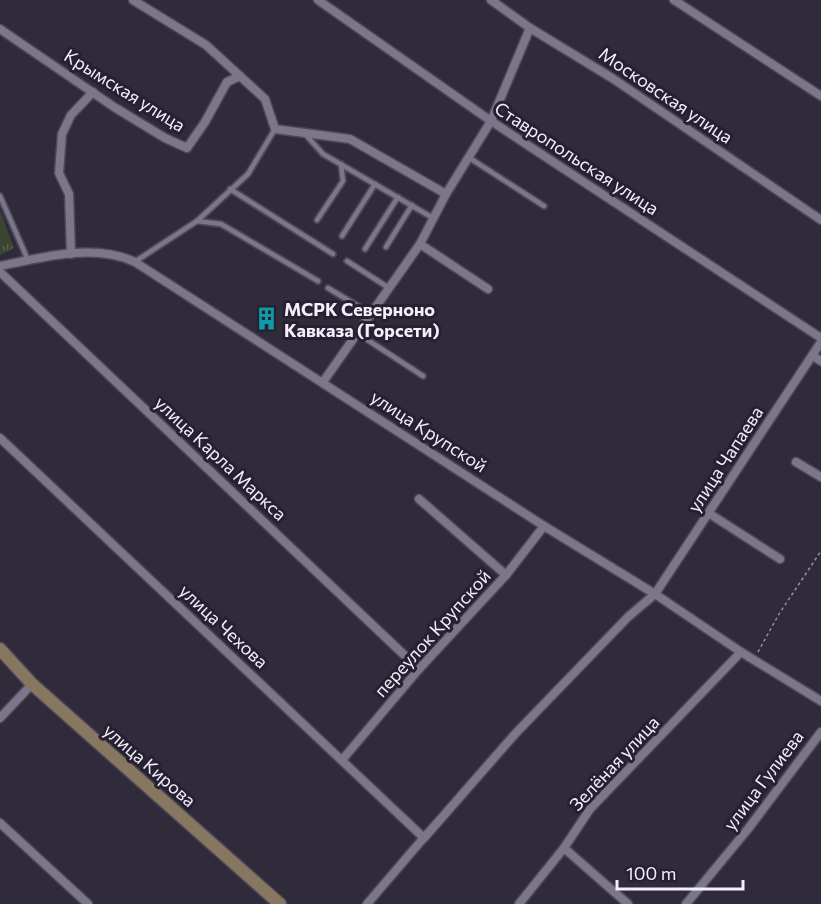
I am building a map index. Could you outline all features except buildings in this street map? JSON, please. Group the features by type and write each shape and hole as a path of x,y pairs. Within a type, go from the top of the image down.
{"main road":[{"name":"улица Кирова","path":"0,649 32,684 280,904"}],"street":[{"path":"133,0 206,45 265,99 275,129 350,139 446,194"},
{"name":"Ставропольская улица","path":"318,0 491,121 821,340"},
{"name":"Московская улица","path":"491,0 612,78 821,220"},
{"path":"674,0 821,96"},
{"path":"323,382 420,244 446,194 491,121 530,27"},
{"name":"Крымская улица","path":"0,29 165,138 187,148 205,122 227,82 240,76"},
{"path":"71,254 69,194 59,173 62,134 71,115 93,92"},
{"path":"420,244 488,289"},
{"name":"улица Крупской","path":"0,266 71,254 96,253 120,255 135,262 544,526 821,701"},
{"name":"улица Карла Маркса","path":"0,272 419,669"},
{"name":"улица Чапаева","path":"427,835 515,734 628,617 655,594 710,514 813,356 821,340"},
{"path":"813,356 821,362"},
{"name":"улица Чехова","path":"0,438 342,760 427,835"},
{"path":"796,462 821,477"},
{"path":"419,499 506,575"},
{"path":"710,514 780,559"},
{"name":"переулок Крупской","path":"342,760 419,669 506,575 544,526"},
{"name":"Зелёная улица","path":"519,904 564,848 590,809 741,652"},
{"path":"0,718 32,684"},
{"name":"улица Гулиева","path":"686,904 748,829 821,732"},
{"path":"0,823 88,904"},
{"path":"367,904 427,835"},
{"path":"564,848 628,904"}],"lane":[{"path":"135,262 197,221 248,174 275,129"},
{"path":"304,133 323,154 433,218"},
{"path":"468,158 544,206"},
{"path":"317,220 342,181 341,164"},
{"path":"342,236 375,184"},
{"path":"230,189 333,254"},
{"path":"0,196 28,260"},
{"path":"365,249 398,197"},
{"path":"386,247 412,205"},
{"path":"197,221 221,224 318,282"},
{"path":"347,261 389,288"},
{"path":"328,288 370,314"},
{"path":"357,333 423,376"}],"path":[{"path":"754,659 779,614 821,551"}],"green space":[{"path":"0,211 14,248 0,255"}],"place":[{"name":"МСРК Северноно Кавказа (Горсети)","path":"266,319"}]}
